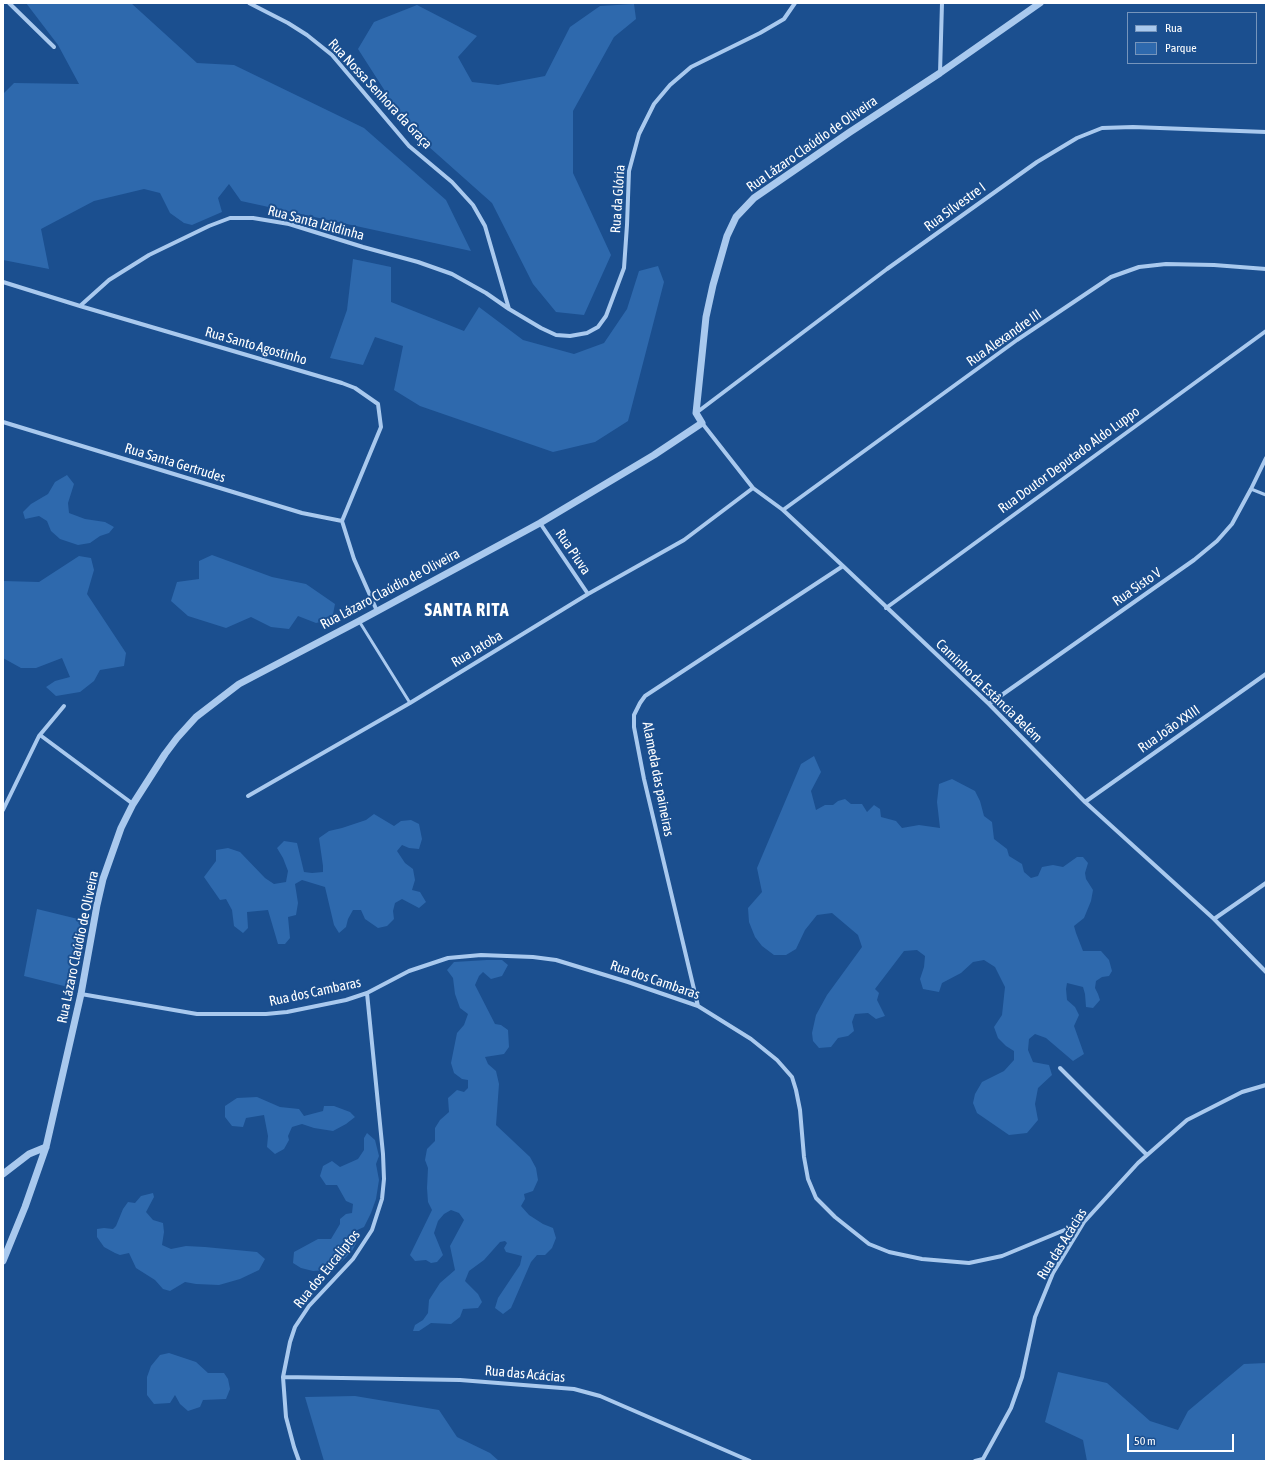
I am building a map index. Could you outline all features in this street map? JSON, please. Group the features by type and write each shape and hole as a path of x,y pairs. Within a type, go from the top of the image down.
{"street":[{"path":"9,3 54,47"},
{"name":"Rua Nossa Senhora da Graça","path":"249,3 288,23 307,35 332,55 409,146 452,182 473,205 485,226 509,309"},
{"name":"Rua da Glória","path":"509,309 556,335 570,336 587,333 598,327 606,316 624,268 628,225 629,170 639,134 654,104 670,85 690,67 760,33 784,19 796,3"},
{"path":"940,73 942,3"},
{"name":"Rua Lázaro Claúdio de Oliveira","path":"696,413 708,311 726,236 736,217 754,198 850,132 940,73 1040,3"},
{"name":"Rua Silvestre I","path":"696,413 887,269 1037,162 1077,138 1102,128 1133,127 1266,132"},
{"name":"Rua Santa Izildinha","path":"80,306 109,280 149,255 209,226 230,218 253,218 289,224 418,262 452,274 486,293 509,309"},
{"name":"Rua Alexandre III","path":"783,510 1017,340 1110,277 1140,267 1166,264 1214,265 1266,269"},
{"name":"Rua Santo Agostinho","path":"3,282 342,383 355,388 378,404 381,427 342,521"},
{"name":"Rua Doutor Deputado Aldo Luppo","path":"886,608 1266,331"},
{"path":"696,413 702,423"},
{"name":"Rua Santa Gertrudes","path":"3,422 302,513 342,521"},
{"name":"Rua Lázaro Claúdio de Oliveira","path":"3,1261 25,1207 46,1147 81,994 103,880 121,828 133,804 165,754 196,717 239,684 359,621 540,522 654,455 702,423"},
{"name":"Caminho da Estância Belém","path":"702,423 753,488 783,510 843,566 989,704 1084,802 1214,919 1266,972"},
{"name":"Rua Sisto V","path":"989,704 1194,560 1217,541 1232,524 1266,458"},
{"name":"Rua Jatoba","path":"248,796 410,703 588,594 684,540 753,488"},
{"path":"342,521 354,559 376,611"},
{"name":"Rua Piuva","path":"540,522 588,594"},
{"name":"Alameda das paineiras","path":"698,1006 644,779 634,727 634,715 645,696 843,566"},
{"name":"Rua João XXIII","path":"1084,802 1266,674"},
{"path":"3,810 40,735 64,706"},
{"path":"40,735 133,804"},
{"path":"1214,919 1266,883"},
{"name":"Rua dos Cambaras","path":"81,994 197,1014 266,1014 288,1012 346,1000 367,993 409,971 448,958 481,955 525,956 556,960 698,1006 751,1039 777,1060 792,1077 796,1090 800,1110 804,1157 808,1179 816,1198 835,1217 869,1244 889,1252 922,1259 969,1263 1002,1256 1084,1222"},
{"name":"Rua dos Eucaliptos","path":"299,1461 286,1417 284,1377 290,1342 295,1327 309,1306 353,1259 372,1230 382,1199 384,1179 383,1154 367,993"},
{"path":"1060,1068 1147,1155"},
{"name":"Rua das Acácias","path":"975,1461 982,1460 1011,1408 1022,1378 1035,1317 1053,1273 1084,1222 1138,1163 1187,1120 1242,1092 1266,1086"},
{"path":"3,1174 29,1154 46,1147"},
{"name":"Rua das Acácias","path":"284,1377 460,1380 574,1389 600,1396 750,1461"}],"lane":[{"path":"1251,489 1266,495"},
{"path":"359,621 410,703"}],"green space":[{"path":"26,3 131,3 197,63 234,65 364,128 446,200 471,251 241,201 229,184 218,198 222,212 192,225 184,223 170,213 160,193 144,189 94,201 41,229 49,269 3,260 3,94 14,83 79,84 58,45"},
{"path":"634,4 636,19 614,37 573,111 573,173 611,255 584,315 556,312 533,284 492,203 410,130 358,49 374,22 417,5 477,36 458,57 472,82 498,85 545,76 570,27 600,6"},
{"path":"353,259 391,267 391,302 464,331 479,307 523,340 574,354 604,343 627,309 639,271 658,266 664,282 628,421 595,442 553,452 420,406 394,390 403,346 375,337 363,365 330,358 347,310"},
{"path":"67,475 74,484 68,503 69,513 85,519 105,522 114,527 109,533 100,536 90,543 78,545 60,539 51,531 47,521 39,516 25,519 23,512 31,504 48,494 55,482"},
{"path":"212,555 272,577 306,584 335,604 332,619 316,623 298,616 289,629 271,627 251,617 226,628 188,616 171,601 177,582 199,579 199,561"},
{"path":"79,556 91,558 94,570 87,594 126,653 124,666 100,670 94,681 80,692 56,696 46,687 55,681 70,677 62,658 36,668 21,668 3,658 3,581 39,582"},
{"path":"814,756 821,772 811,791 816,810 825,805 833,805 838,801 845,799 851,804 862,804 867,812 874,805 880,809 881,817 896,821 902,828 919,825 940,828 937,802 939,784 952,779 975,791 980,801 984,816 992,822 994,839 1007,849 1009,856 1022,864 1024,872 1031,878 1038,876 1042,867 1053,865 1063,867 1077,857 1083,857 1088,863 1085,873 1086,879 1093,890 1091,901 1084,918 1074,926 1083,951 1101,951 1109,960 1112,971 1109,976 1102,977 1096,981 1095,988 1100,1000 1093,1008 1086,1007 1083,987 1067,983 1067,1000 1075,1007 1079,1015 1074,1026 1084,1054 1073,1061 1046,1038 1035,1034 1029,1039 1028,1050 1033,1062 1049,1065 1052,1075 1038,1088 1035,1104 1038,1120 1027,1133 1009,1135 977,1113 973,1103 975,1094 982,1082 1004,1071 1014,1060 1014,1051 998,1038 994,1027 1002,1015 1005,987 995,967 984,960 973,962 961,973 942,983 939,992 923,989 920,979 924,967 925,956 917,950 904,951 875,989 879,993 877,1000 885,1016 876,1019 868,1013 855,1014 852,1022 854,1031 848,1036 838,1038 831,1047 819,1048 813,1041 812,1033 816,1015 827,995 862,947 858,935 832,913 817,915 805,930 796,949 786,955 774,955 762,946 755,937 749,922 748,908 762,892 757,868 801,764"},
{"path":"374,814 394,826 401,821 411,820 419,824 422,839 419,849 409,848 402,845 397,851 405,863 413,869 415,880 412,890 420,892 426,902 419,908 402,899 395,903 393,911 394,919 387,926 378,928 365,919 361,910 353,910 346,927 339,933 334,925 325,887 302,880 295,884 298,903 296,915 288,917 290,938 285,944 278,944 268,910 247,912 248,928 243,933 234,926 232,910 226,899 220,900 204,877 216,861 216,850 228,848 240,852 265,878 274,884 286,882 288,871 277,848 284,841 297,843 304,872 323,872 319,838 329,831 366,820"},
{"path":"37,909 82,920 68,987 24,976"},
{"path":"502,960 508,965 502,976 491,979 483,972 479,976 475,985 495,1024 501,1025 508,1030 509,1047 504,1054 485,1057 488,1064 496,1071 499,1084 496,1125 530,1157 536,1168 538,1180 533,1191 524,1194 525,1199 521,1206 529,1215 543,1224 553,1228 556,1238 552,1248 545,1255 537,1255 531,1262 511,1308 503,1314 495,1308 498,1298 520,1265 522,1256 506,1252 504,1248 507,1243 505,1241 500,1242 484,1260 469,1271 465,1281 478,1294 482,1302 478,1308 463,1309 460,1317 451,1324 431,1323 419,1331 413,1331 415,1325 423,1320 428,1313 429,1300 440,1283 455,1270 450,1246 464,1220 459,1213 451,1210 444,1214 438,1221 434,1233 443,1255 437,1262 431,1263 426,1260 415,1261 410,1255 432,1210 428,1202 428,1168 425,1160 427,1149 435,1141 435,1128 440,1120 449,1112 448,1098 457,1090 464,1092 468,1088 468,1080 462,1079 454,1073 451,1063 457,1033 464,1025 468,1014 460,1008 455,994 453,978 447,970 454,962"},
{"path":"257,1097 280,1107 299,1109 304,1116 323,1111 324,1106 334,1106 350,1112 355,1117 333,1131 314,1128 302,1124 292,1127 288,1136 289,1140 284,1149 275,1154 267,1147 268,1136 264,1115 246,1118 243,1127 232,1126 225,1117 225,1106 237,1098"},
{"path":"367,1133 375,1140 379,1156 376,1164 379,1180 376,1199 371,1213 364,1227 355,1231 359,1238 352,1251 341,1262 327,1270 313,1271 301,1268 293,1263 294,1252 318,1239 331,1239 340,1224 340,1219 346,1214 352,1213 353,1204 346,1201 337,1185 326,1185 320,1176 323,1166 332,1161 340,1167 358,1159 364,1150 364,1138"},
{"path":"153,1193 154,1197 146,1212 153,1220 163,1223 164,1232 162,1245 171,1249 186,1246 257,1252 265,1259 259,1270 240,1279 219,1285 185,1282 170,1291 163,1289 155,1280 136,1268 129,1253 120,1255 104,1247 97,1237 97,1229 113,1229 128,1202 135,1203 141,1196"},
{"path":"169,1353 196,1362 208,1373 224,1373 228,1379 230,1389 226,1399 203,1400 200,1407 188,1411 180,1404 175,1395 170,1403 154,1404 147,1395 147,1377 151,1366 160,1355"},
{"path":"1266,1363 1266,1461 1087,1461 1083,1440 1045,1422 1058,1372 1107,1383 1150,1421 1178,1430 1188,1411 1244,1364"},
{"path":"355,1396 439,1410 457,1437 490,1453 499,1461 324,1461 305,1397"}],"district":[{"name":"SANTA RITA","path":"467,610"}]}
